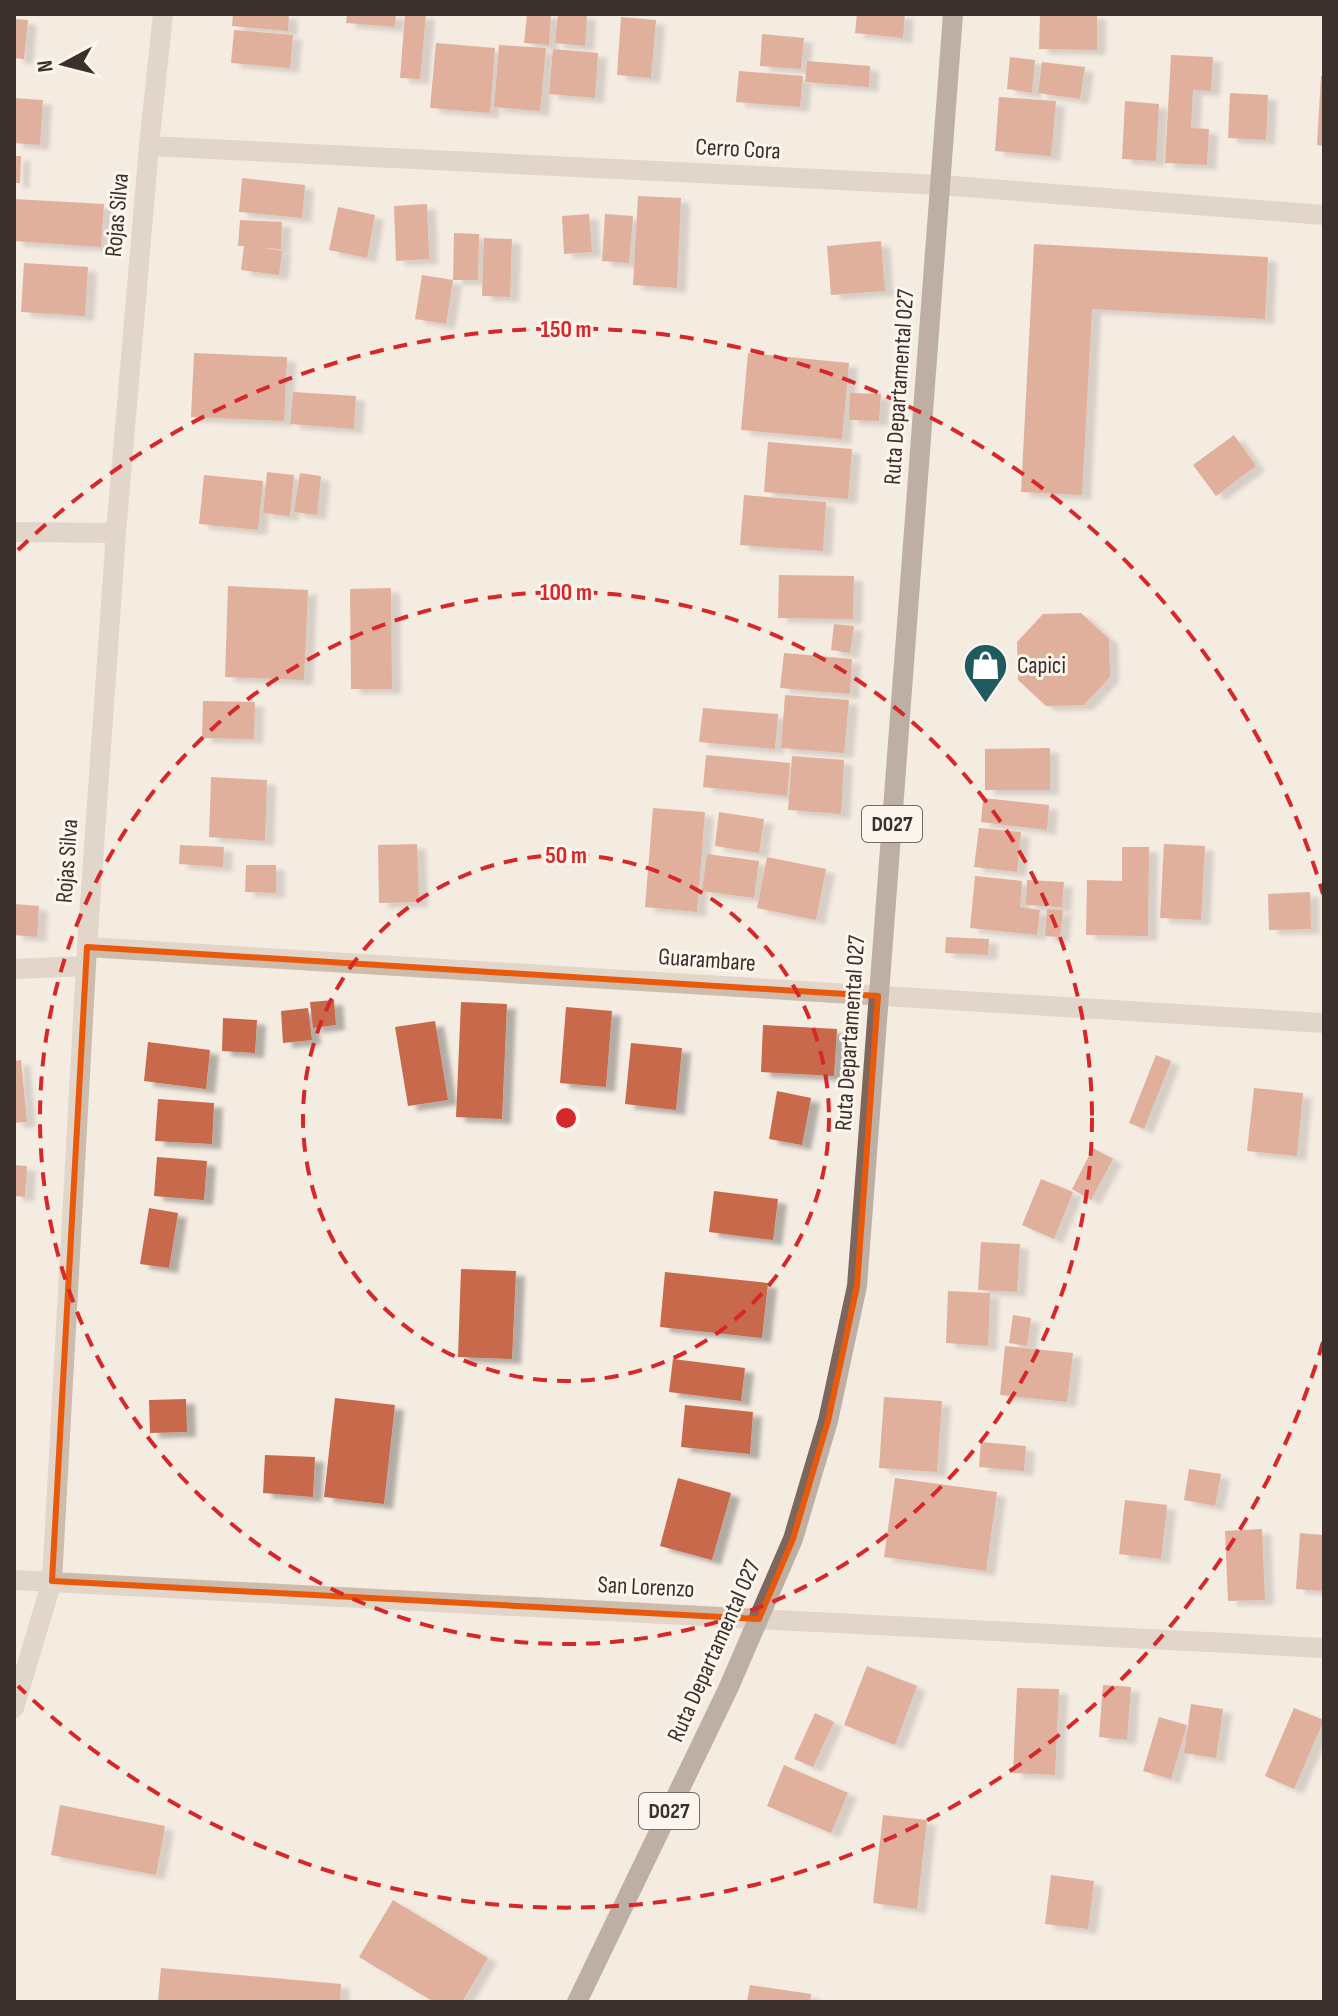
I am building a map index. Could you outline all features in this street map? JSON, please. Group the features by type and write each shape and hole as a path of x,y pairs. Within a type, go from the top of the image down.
{"main road":[{"name":"Ruta Departamental 027","path":"577,2002 759,1619 793,1539 828,1421 857,1286 953,14"}],"street":[{"name":"Rojas Silva","path":"14,1708 52,1581 86,957 116,533 163,14"},
{"name":"Cerro Cora","path":"149,146 940,185 1324,215"},
{"path":"14,532 116,533"},
{"name":"Guarambare","path":"14,969 86,957 878,996 1324,1023"},
{"name":"San Lorenzo","path":"14,1580 1324,1648"}],"highlighted area":[{"path":"87,947 878,996 857,1286 828,1421 793,1539 759,1619 52,1581"}],"building":[{"path":"233,14 289,14 288,31 232,26"},
{"path":"347,14 396,14 395,27 346,23"},
{"path":"405,14 426,14 420,79 400,78"},
{"path":"527,14 551,14 549,45 524,43"},
{"path":"558,14 587,14 585,46 555,43"},
{"path":"857,14 905,14 903,38 855,33"},
{"path":"1040,14 1097,14 1097,50 1039,49"},
{"path":"621,17 656,20 651,78 617,75"},
{"path":"14,19 28,20 24,59 14,58"},
{"path":"234,30 293,35 290,68 231,63"},
{"path":"762,34 804,38 801,69 760,66"},
{"path":"436,43 495,48 490,113 430,108"},
{"path":"499,45 546,48 540,111 494,107"},
{"path":"553,49 598,53 595,98 549,94"},
{"path":"1171,55 1213,57 1211,91 1193,90 1191,128 1209,129 1207,165 1165,163"},
{"path":"1010,57 1035,60 1032,93 1007,89"},
{"path":"807,61 870,66 869,87 805,82"},
{"path":"1042,62 1085,67 1080,99 1038,93"},
{"path":"739,71 803,76 800,107 736,102"},
{"path":"1321,76 1324,76 1324,146 1317,145"},
{"path":"1230,93 1268,95 1266,140 1228,138"},
{"path":"999,97 1056,101 1051,156 995,151"},
{"path":"14,98 43,100 40,145 14,143"},
{"path":"1125,101 1159,104 1156,161 1122,159"},
{"path":"14,156 21,156 20,183 14,183"},
{"path":"242,178 305,185 302,218 239,212"},
{"path":"638,196 681,198 677,288 633,285"},
{"path":"14,199 104,204 101,247 14,241"},
{"path":"427,204 429,259 396,261 394,206"},
{"path":"338,207 375,215 367,258 329,250"},
{"path":"589,214 592,252 564,254 562,216"},
{"path":"605,214 633,216 629,263 602,261"},
{"path":"240,220 282,222 281,249 263,248 282,251 279,275 241,270 244,246 238,246"},
{"path":"454,233 479,234 478,280 453,280"},
{"path":"484,238 512,239 510,297 482,296"},
{"path":"881,241 885,291 831,295 827,246"},
{"path":"1034,244 1268,257 1265,319 1092,309 1082,495 1021,492"},
{"path":"24,263 88,267 85,316 21,312"},
{"path":"422,275 453,280 446,324 415,319"},
{"path":"194,353 287,357 284,421 191,417"},
{"path":"748,353 849,363 842,439 741,430"},
{"path":"293,392 356,396 354,429 290,424"},
{"path":"850,393 881,394 879,421 849,420"},
{"path":"1234,435 1256,466 1216,496 1193,465"},
{"path":"768,442 852,449 848,499 764,492"},
{"path":"267,472 294,475 290,516 263,513"},
{"path":"300,473 321,476 317,515 294,512"},
{"path":"204,475 263,481 258,530 199,524"},
{"path":"744,495 826,502 823,551 740,545"},
{"path":"779,575 854,576 853,619 778,618"},
{"path":"228,586 308,590 304,680 225,677"},
{"path":"391,588 392,689 351,689 350,589"},
{"path":"1081,613 1109,639 1110,677 1084,705 1046,706 1018,680 1017,642 1043,614"},
{"path":"834,624 854,626 850,653 831,650"},
{"path":"784,653 852,659 850,694 780,688"},
{"path":"785,695 849,700 844,753 781,748"},
{"path":"203,701 255,702 254,739 202,738"},
{"path":"703,708 778,714 775,749 699,742"},
{"path":"1050,748 1050,790 985,790 985,749"},
{"path":"706,755 790,763 787,796 703,787"},
{"path":"792,756 844,760 841,814 788,810"},
{"path":"211,777 267,780 265,841 209,837"},
{"path":"983,798 1049,805 1047,830 981,822"},
{"path":"653,808 705,812 697,912 645,907"},
{"path":"719,812 764,819 759,853 715,846"},
{"path":"979,828 1021,832 1017,872 974,867"},
{"path":"417,844 419,902 379,903 378,845"},
{"path":"1164,844 1205,846 1201,920 1160,918"},
{"path":"180,845 224,847 223,867 179,864"},
{"path":"1122,847 1149,847 1148,936 1086,935 1087,880 1122,881"},
{"path":"707,854 759,861 754,898 702,891"},
{"path":"767,857 826,869 816,920 757,908"},
{"path":"246,865 276,865 276,893 245,892"},
{"path":"975,876 1022,881 1020,907 1040,910 1037,935 970,928"},
{"path":"1027,880 1064,882 1062,907 1026,905"},
{"path":"1310,892 1311,929 1269,930 1268,894"},
{"path":"14,904 39,906 37,937 14,935"},
{"path":"1047,909 1063,910 1060,937 1045,936"},
{"path":"946,937 989,939 988,955 945,953"},
{"path":"334,1000 336,1025 313,1028 310,1002"},
{"path":"461,1002 507,1004 502,1119 456,1117"},
{"path":"566,1007 612,1011 606,1087 560,1083"},
{"path":"308,1008 312,1040 283,1043 281,1011"},
{"path":"223,1018 257,1020 255,1053 222,1051"},
{"path":"435,1021 448,1100 408,1106 395,1027"},
{"path":"763,1025 837,1029 834,1076 761,1072"},
{"path":"148,1042 210,1050 206,1089 144,1081"},
{"path":"631,1043 682,1048 676,1110 625,1104"},
{"path":"1156,1055 1171,1061 1144,1129 1129,1123"},
{"path":"21,1060 27,1122 14,1123 14,1061"},
{"path":"1254,1088 1303,1093 1297,1156 1247,1151"},
{"path":"777,1091 811,1098 802,1145 769,1139"},
{"path":"158,1099 214,1103 212,1144 155,1141"},
{"path":"1093,1148 1113,1159 1091,1200 1072,1189"},
{"path":"157,1157 207,1161 204,1200 154,1196"},
{"path":"14,1165 27,1166 25,1197 14,1196"},
{"path":"1041,1179 1073,1192 1054,1239 1022,1225"},
{"path":"714,1191 778,1199 773,1240 709,1232"},
{"path":"149,1208 178,1213 169,1268 140,1264"},
{"path":"981,1242 1020,1244 1017,1292 978,1290"},
{"path":"461,1269 516,1271 512,1359 458,1357"},
{"path":"665,1272 768,1283 762,1338 660,1327"},
{"path":"948,1291 990,1293 988,1346 946,1343"},
{"path":"1013,1315 1031,1318 1027,1346 1009,1343"},
{"path":"1005,1346 1073,1353 1067,1402 1000,1395"},
{"path":"673,1359 745,1368 741,1401 669,1392"},
{"path":"884,1397 942,1401 937,1472 879,1468"},
{"path":"335,1398 395,1405 384,1504 324,1497"},
{"path":"186,1399 187,1432 150,1433 149,1400"},
{"path":"685,1405 753,1412 750,1454 681,1447"},
{"path":"981,1442 1026,1446 1024,1471 979,1467"},
{"path":"265,1455 315,1457 313,1497 263,1493"},
{"path":"1189,1469 1221,1474 1215,1506 1184,1500"},
{"path":"678,1478 731,1493 712,1560 660,1546"},
{"path":"895,1478 997,1492 986,1571 884,1557"},
{"path":"1125,1500 1167,1505 1161,1559 1119,1554"},
{"path":"1262,1529 1265,1600 1228,1601 1225,1531"},
{"path":"1300,1533 1323,1535 1324,1591 1296,1589"},
{"path":"867,1666 917,1686 895,1745 844,1725"},
{"path":"1103,1685 1131,1687 1127,1740 1099,1737"},
{"path":"1017,1688 1059,1689 1055,1775 1013,1773"},
{"path":"1191,1704 1223,1709 1216,1758 1184,1753"},
{"path":"1294,1708 1324,1720 1294,1789 1265,1776"},
{"path":"815,1713 834,1722 813,1767 794,1759"},
{"path":"1159,1717 1187,1725 1171,1779 1143,1771"},
{"path":"784,1765 848,1793 831,1833 767,1806"},
{"path":"60,1805 165,1826 156,1875 51,1855"},
{"path":"883,1815 927,1820 917,1909 873,1903"},
{"path":"1051,1875 1094,1881 1088,1929 1045,1924"},
{"path":"393,1900 488,1958 462,2002 434,2002 359,1957"},
{"path":"161,1968 341,1984 340,2002 158,2002"},
{"path":"750,1985 811,1994 810,2002 747,2002"}],"place":[{"name":"Capici","path":"986,704"}]}
